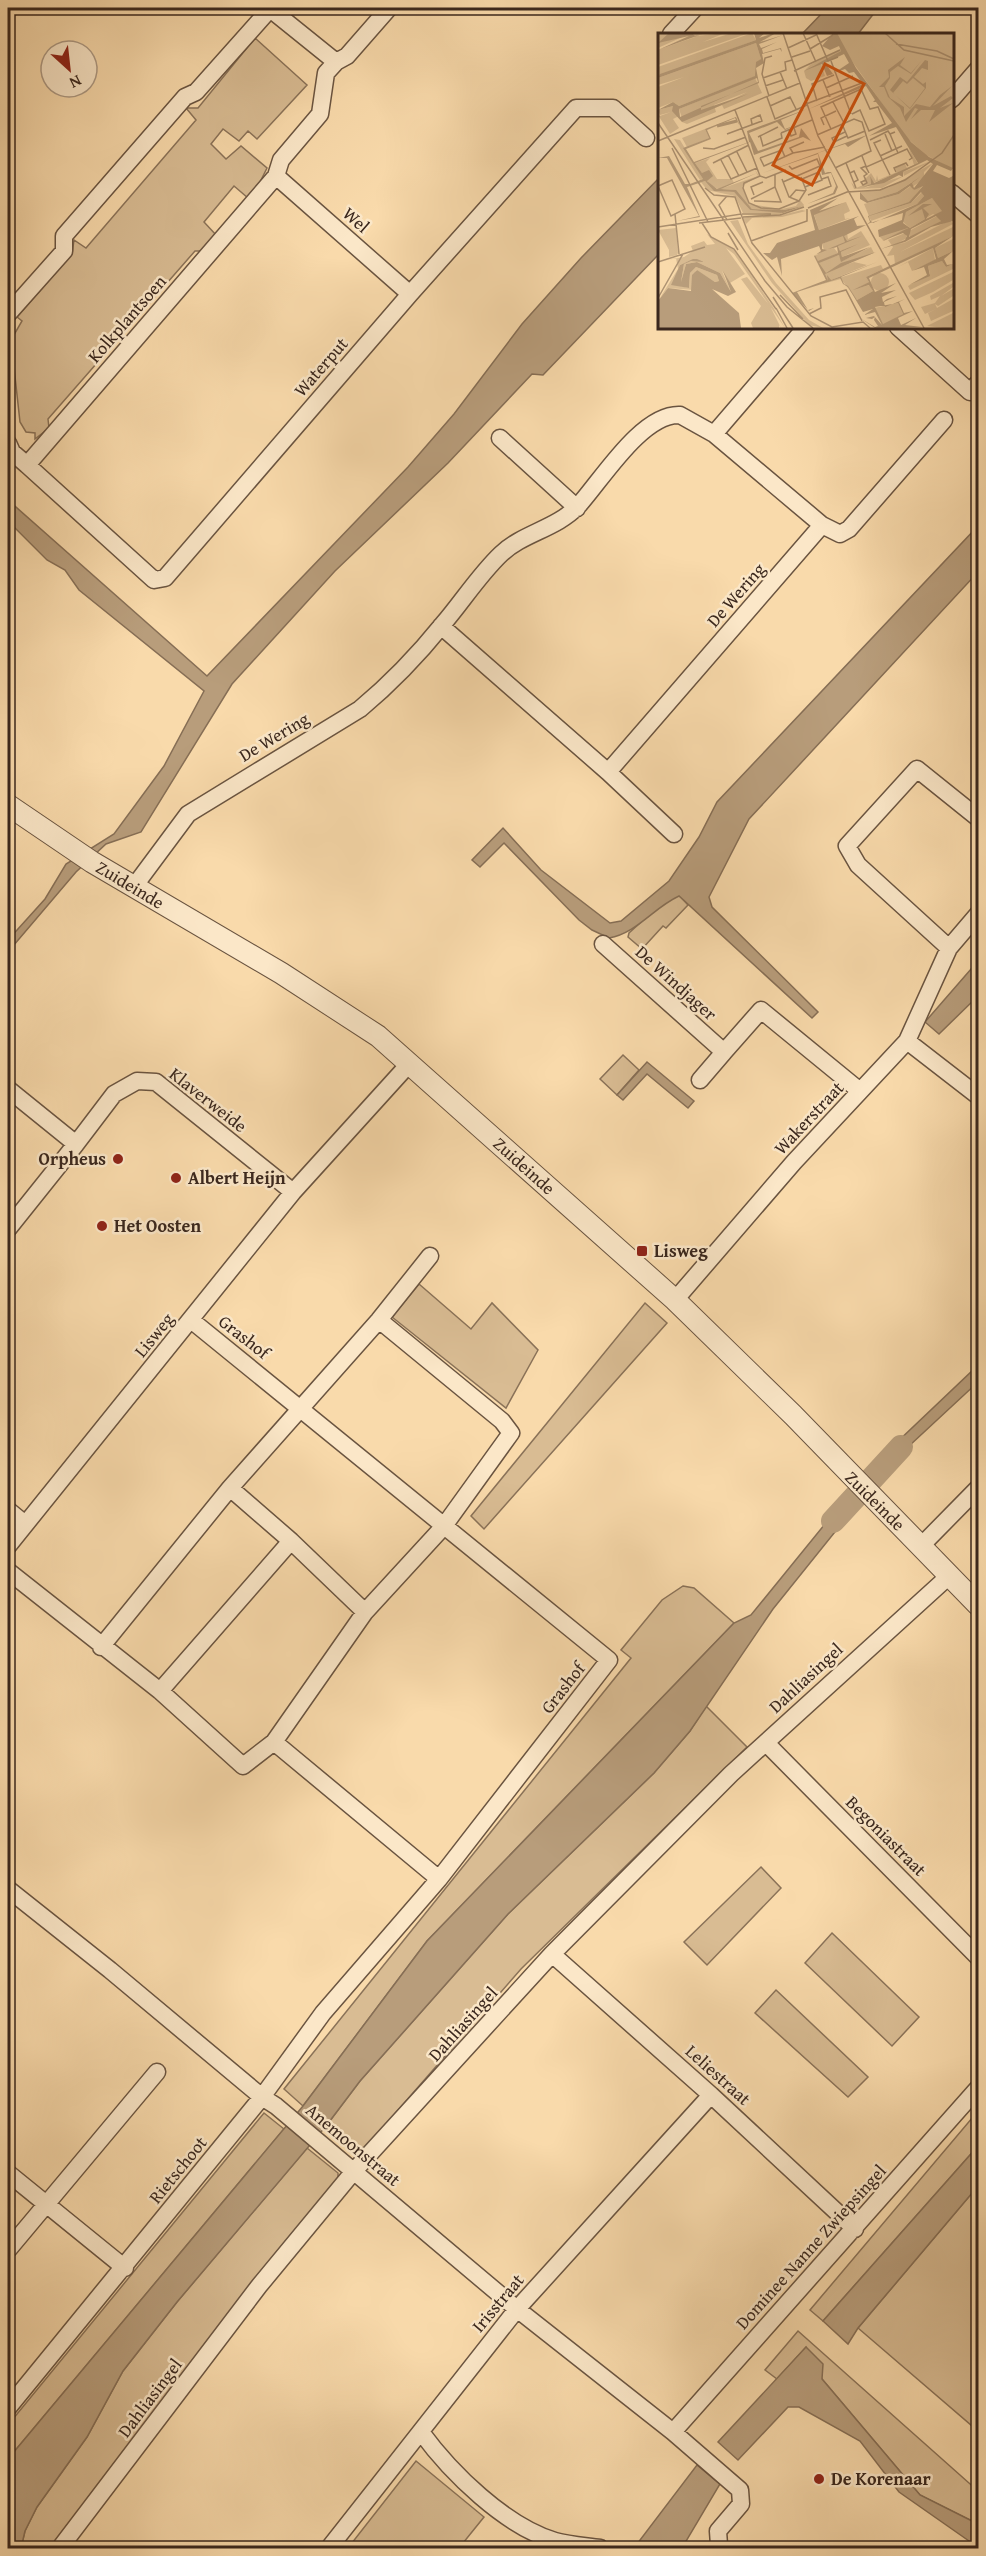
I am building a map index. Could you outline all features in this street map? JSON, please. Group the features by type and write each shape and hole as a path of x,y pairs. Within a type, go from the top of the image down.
{"street":[{"path":"8,314 64,251 64,236 185,97 196,92 269,8 336,62 347,56 389,8"},
{"path":"672,33 695,8"},
{"name":"Kolkplantsoen","path":"27,465 276,176 281,160 320,114 326,73 336,62"},
{"path":"953,97 978,69"},
{"name":"Waterput","path":"27,465 154,580 165,578 410,294 576,108 613,108 646,138"},
{"name":"Wel","path":"276,176 410,294"},
{"path":"953,195 978,215"},
{"path":"714,434 805,328"},
{"path":"899,328 970,392 978,383"},
{"name":"De Wering","path":"133,888 189,814 360,709 384,689 441,626 501,554 523,538 559,522 576,507 623,452 659,418 680,415 714,434 822,525 608,772"},
{"path":"822,525 840,534 849,529 944,420"},
{"path":"500,438 576,507"},
{"path":"8,443 12,452 27,465"},
{"path":"441,626 608,772 674,834"},
{"path":"949,948 858,866 848,846 917,769 978,818"},
{"name":"Zuideinde","path":"8,805 133,888 353,1017 675,1300 793,1416 845,1472 978,1605"},
{"name":"Wakerstraat","path":"675,1300 794,1162 907,1041 949,948 978,914"},
{"name":"De Windjager","path":"603,944 724,1052"},
{"path":"700,1080 761,1010 860,1091"},
{"path":"907,1041 978,1096"},
{"name":"Lisweg","path":"8,1546 293,1192 409,1064"},
{"name":"Klaverweide","path":"8,1229 114,1094 136,1081 156,1082 293,1192"},
{"path":"8,1089 76,1144"},
{"path":"101,1647 230,1488 379,1320 430,1256"},
{"name":"Grashof","path":"191,1320 609,1660 439,1879 323,2013 269,2102"},
{"path":"8,1571 101,1647 160,1691 243,1766 274,1742 365,1612 444,1526 511,1433 502,1421 379,1320"},
{"path":"230,1488 291,1541 365,1612"},
{"path":"920,1547 978,1488"},
{"path":"8,1510 25,1524"},
{"path":"160,1691 291,1541"},
{"name":"Dahliasingel","path":"60,2548 259,2286 354,2171 552,1954 731,1774 949,1576"},
{"path":"274,1742 439,1879"},
{"name":"Begoniastraat","path":"766,1743 978,1957"},
{"name":"Anemoonstraat","path":"8,1889 354,2171 517,2309 673,2432 740,2490 741,2504 718,2531 718,2545 723,2548"},
{"name":"Leliestraat","path":"552,1954 711,2095 855,2229"},
{"path":"8,2250 157,2072"},
{"name":"Dominee Nanne Zwiepsingel","path":"673,2432 978,2088"},
{"name":"Irisstraat","path":"329,2548 517,2309 711,2095"},
{"name":"Rietschoot","path":"8,2408 125,2268 269,2102"},
{"path":"8,2173 125,2268"},
{"path":"421,2432 444,2463 530,2531 556,2541 600,2548"}],"shaded area":[{"path":"827,8 878,8 859,33 803,33"},
{"path":"255,38 307,85 257,139 248,131 239,141 223,129 211,144 226,159 241,146 267,168 258,186 248,198 234,186 204,222 217,236 203,251 195,251 48,419 49,428 35,439 35,433 26,432 20,422 11,340 22,321 17,317 72,254 74,240 86,248 196,120 186,108 198,108"},
{"path":"658,179 658,255 543,375 532,374 448,463 335,571 232,684 141,832 106,844 76,872 8,952 8,940 45,899 66,864 114,834 164,766 204,691 79,590 65,570 47,560 8,521 8,500 207,676 408,467 454,414 522,324 581,258"},
{"path":"978,526 978,572 749,819 709,897 712,907 818,1012 812,1018 679,896 637,926 609,938 592,930 579,920 504,843 480,867 472,860 503,828 541,870 610,923 621,921 669,881 699,837 717,802"},
{"path":"679,895 688,905 666,928 663,926 642,949 628,937 629,933 660,905"},
{"path":"978,961 978,996 939,1034 925,1022"},
{"path":"623,1055 639,1070 617,1095 600,1079"},
{"path":"647,1062 694,1101 688,1108 647,1074 623,1100 617,1095"},
{"path":"419,1284 471,1329 492,1303 538,1350 506,1408 392,1317"},
{"path":"645,1303 667,1323 484,1529 471,1516"},
{"path":"978,1356 978,1382 881,1472 873,1465 975,1368"},
{"path":"851,1492 859,1502 773,1609 690,1731 654,1773 508,1914 360,2081 326,2126 177,2302 123,2371 87,2437 37,2507 25,2531 21,2548 8,2548 8,2459 303,2106 427,1941 734,1623 751,1615"},
{"path":"683,1586 694,1588 734,1623 427,1941 303,2106 284,2089 631,1658 621,1650 662,1600"},
{"path":"706,1706 747,1747 521,1969 365,2148 350,2148 326,2126 360,2081 508,1914 654,1773 690,1731"},
{"path":"761,1867 781,1888 707,1965 684,1942"},
{"path":"832,1933 919,2017 892,2046 805,1963"},
{"path":"776,1990 868,2077 848,2097 755,2013"},
{"path":"978,2111 978,2146 823,2321 810,2310"},
{"path":"264,2113 284,2129 8,2459 8,2425"},
{"path":"978,2146 978,2186 858,2328 848,2344 823,2321"},
{"path":"307,2148 338,2173 338,2182 56,2548 21,2548 25,2531 37,2507 87,2437 123,2371 177,2302"},
{"path":"978,2186 978,2431 858,2328"},
{"path":"798,2331 978,2491 978,2524 920,2495 822,2379 806,2347 777,2379 765,2370"},
{"path":"806,2347 823,2364 822,2379 920,2495 978,2524 978,2548 899,2492 860,2441 799,2407 788,2407 738,2460 718,2442"},
{"path":"416,2461 484,2517 459,2548 348,2548"},
{"path":"697,2465 720,2484 682,2548 634,2548"}],"waterway":[{"path":"833,1521 901,1447"}],"place":[{"name":"Orpheus","path":"118,1159"},
{"name":"Albert Heijn","path":"176,1178"},
{"name":"Het Oosten","path":"102,1226"},
{"name":"Lisweg","path":"642,1251"},
{"name":"De Korenaar","path":"819,2479"}]}
